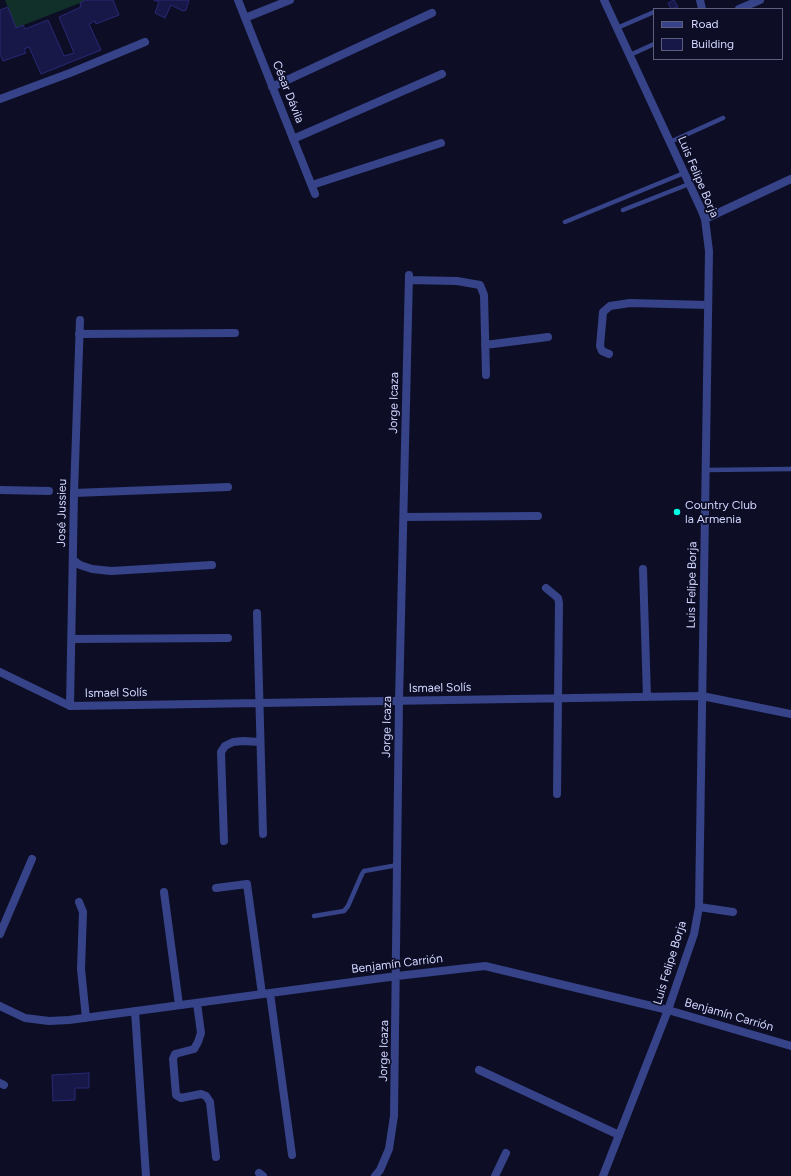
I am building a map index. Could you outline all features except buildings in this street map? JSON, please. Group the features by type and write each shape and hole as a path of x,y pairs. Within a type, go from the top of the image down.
{"street":[{"name":"César Dávila","path":"238,0 315,194"},
{"path":"245,18 290,0"},
{"name":"Luis Felipe Borja","path":"603,1176 668,1010 694,934 699,907 709,251 705,219 604,0"},
{"path":"741,8 760,0"},
{"path":"272,87 432,13"},
{"path":"0,99 70,74 145,42"},
{"path":"293,139 442,74"},
{"path":"312,185 441,143"},
{"path":"705,219 791,179"},
{"name":"Jorge Icaza","path":"375,1176 380,1170 389,1149 394,1116 397,976 399,701 409,278 457,281 480,285 484,296 485,345"},
{"path":"609,354 602,350 600,339 603,312 610,306 630,303 708,305"},
{"name":"José Jussieu","path":"70,706 74,493 80,320"},
{"path":"79,334 235,333"},
{"path":"486,375 485,345 548,337"},
{"path":"74,493 228,487"},
{"path":"0,490 49,491"},
{"path":"404,517 538,516"},
{"path":"73,560 80,565 92,569 111,572 212,565"},
{"path":"643,569 647,697"},
{"path":"546,588 558,598 559,603 556,794"},
{"path":"257,612 258,703 263,834"},
{"path":"72,639 228,638"},
{"name":"Ismael Solís","path":"0,672 70,706 702,696 791,714"},
{"path":"224,841 221,752 225,746 233,742 260,742"},
{"path":"0,934 32,859"},
{"path":"216,888 247,884 292,1155"},
{"path":"164,892 179,1005"},
{"path":"79,902 83,912 81,969 86,1018"},
{"path":"699,907 733,912"},
{"name":"Benjamín Carrión","path":"0,1006 25,1018 34,1020 69,1020 397,976 473,967 496,967 668,1010 791,1046"},
{"path":"197,1003 200,1033 198,1042 194,1049 175,1054 173,1059 176,1095 181,1098 201,1094 206,1096 210,1102 216,1157"},
{"path":"135,1011 146,1176"},
{"path":"479,1070 619,1135"},
{"path":"495,1176 506,1153"}],"lane":[{"path":"617,28 653,12"},
{"path":"630,55 653,44"},
{"path":"670,142 723,118"},
{"path":"565,222 684,173"},
{"path":"623,210 689,184"},
{"path":"706,470 791,469"},
{"path":"314,916 344,911 348,906 364,871 398,865"}],"green space":[{"path":"5,0 85,0 85,1 16,28"}],"place":[{"name":"Country Club la Armenia","path":"677,512"}]}
